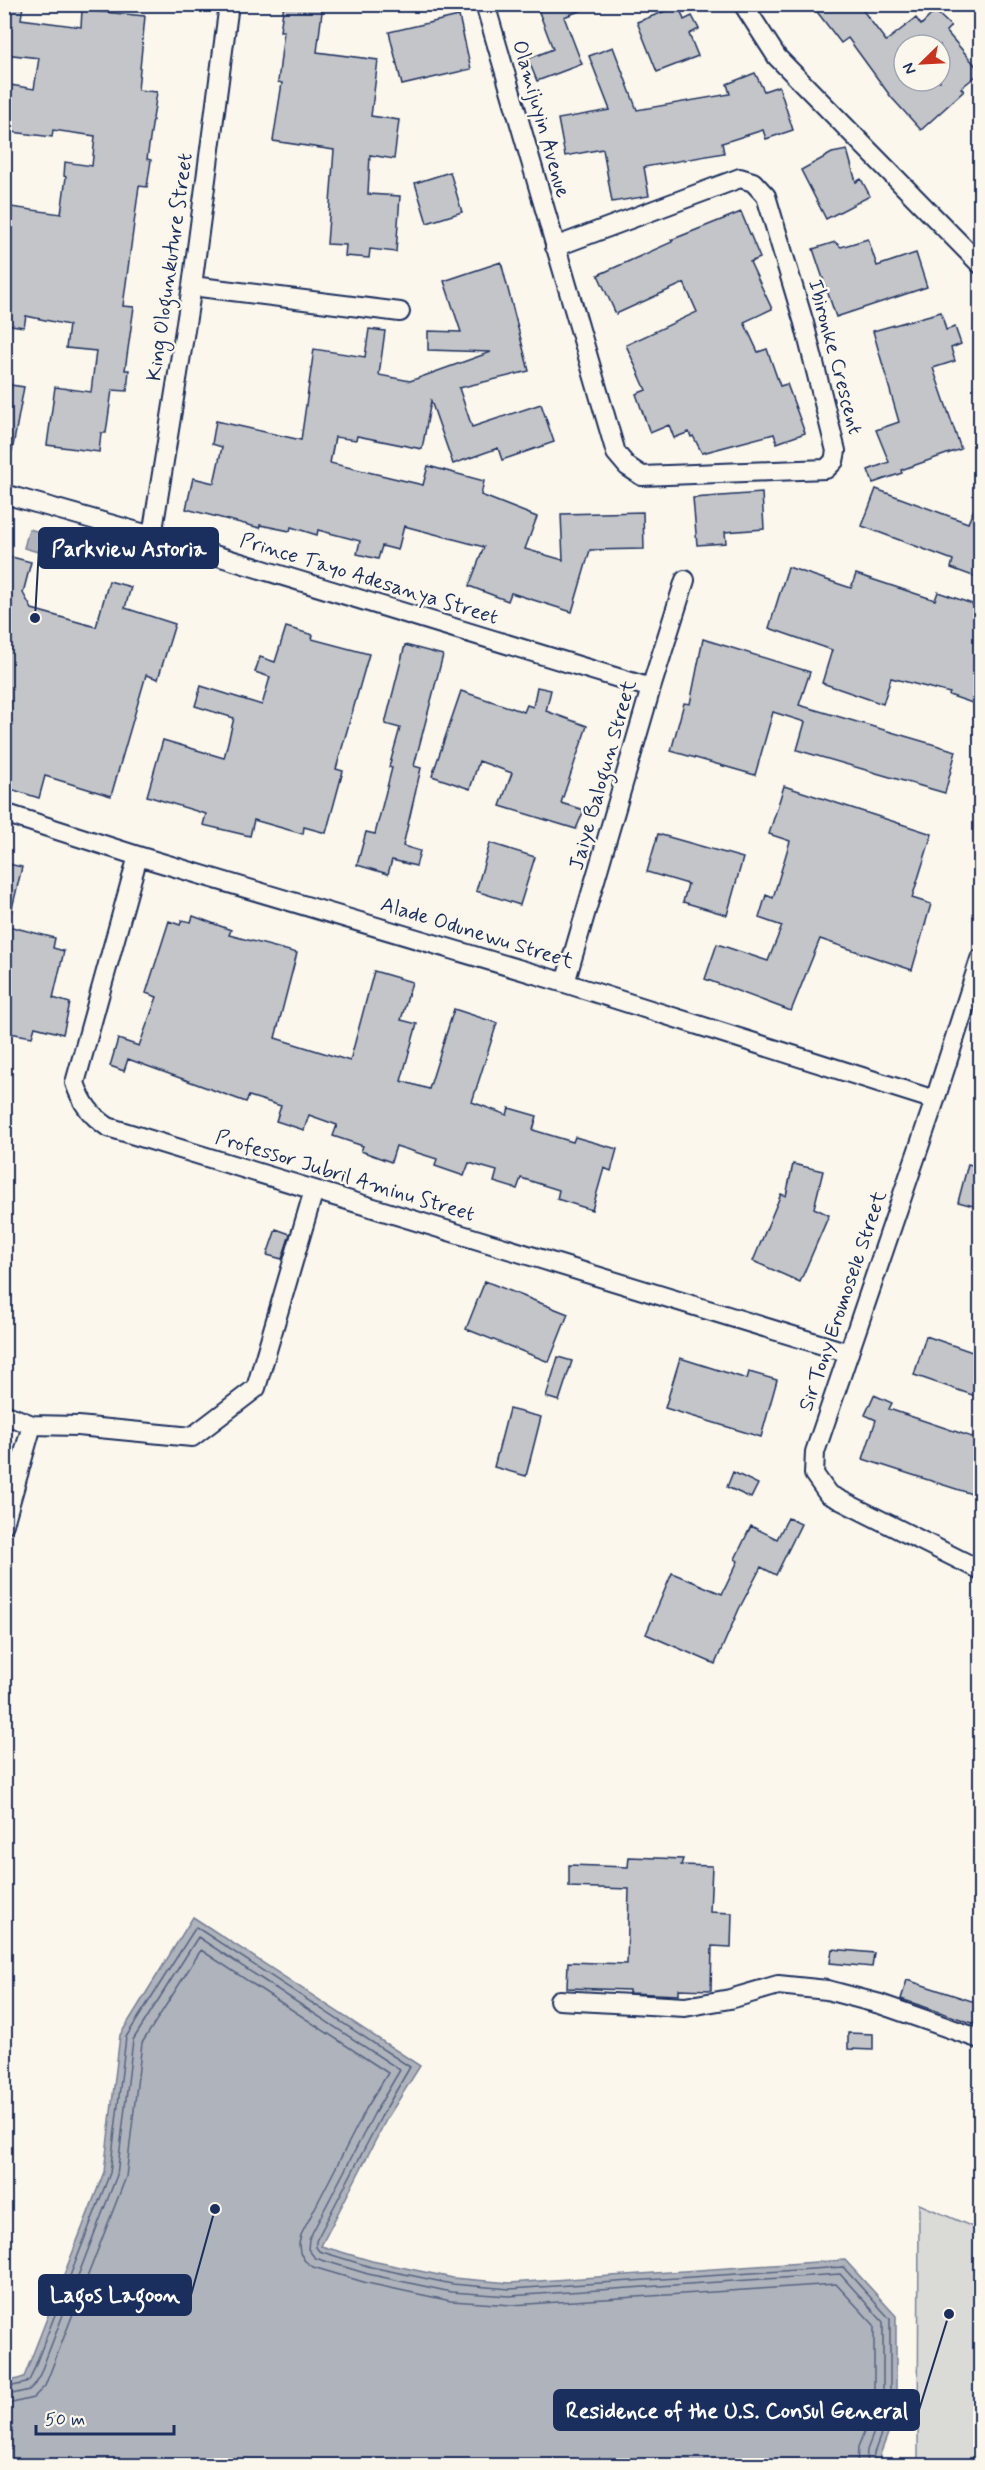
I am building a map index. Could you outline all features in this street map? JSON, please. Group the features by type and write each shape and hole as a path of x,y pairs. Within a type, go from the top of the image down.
{"street":[{"name":"King Ologunkuture Street","path":"152,536 192,286 229,4"},
{"name":"Olamijuyin Avenue","path":"485,4 555,247"},
{"path":"743,4 777,57 981,264"},
{"name":"Ibironke Crescent","path":"740,178 753,182 766,196 804,323 837,451 834,461 826,469 642,476 627,466 616,453 555,247 740,178"},
{"path":"192,286 400,312"},
{"name":"Prince Tayo Adesanya Street","path":"4,494 152,536 651,688"},
{"name":"Jaiye Balogun Street","path":"565,983 685,580"},
{"name":"Alade Odunewu Street","path":"4,813 138,856 565,983 935,1100"},
{"name":"Professor Jubril Aminu Street","path":"138,856 75,1083 82,1102 94,1118 108,1127 849,1353"},
{"name":"Sir Tony Eromosele Street","path":"981,959 815,1452 814,1474 828,1494 981,1570"},
{"path":"4,1414 32,1425 78,1426 192,1437 256,1388 314,1190"},
{"path":"4,1524 32,1425"},
{"path":"559,2000 685,2007 730,1999 778,1985 827,1990 880,2004 981,2039"}],"shaded area":[{"path":"919,2204 980,2230 980,2465 918,2465"}],"water":[{"path":"29,529 51,535 45,554 24,548"},
{"path":"193,1917 420,2066 386,2120 321,2246 372,2261 453,2278 510,2283 845,2260 896,2316 896,2412 880,2455 879,2465 5,2466 5,2383 24,2377 104,2172 120,2035"}],"building":[{"path":"4,4 23,6 21,19 81,27 82,10 145,16 138,90 157,92 147,159 151,160 147,187 139,186 123,306 134,307 125,370 129,370 127,391 112,390 106,433 101,433 99,452 47,445 55,387 91,392 96,351 66,348 69,325 26,316 24,327 4,324 4,206 61,214 66,177 64,176 65,162 92,166 95,136 53,130 52,137 4,131 4,84 34,89 39,58 4,54"},
{"path":"284,4 323,4 317,52 378,60 371,116 399,120 394,159 370,155 368,194 400,196 396,252 370,249 369,258 345,256 346,245 327,244 334,150 273,141 282,83 278,82 284,31 280,31"},
{"path":"536,4 592,6 564,17 582,64 537,81 528,59 553,49"},
{"path":"811,4 858,4 886,41 892,36 892,93 952,93 952,38 981,72 961,88 964,91 921,130 891,97 848,38 841,43"},
{"path":"679,6 684,20 692,16 699,29 689,34 698,56 657,72 637,22"},
{"path":"935,11 951,26 946,31 948,33 896,33 916,18 921,25"},
{"path":"459,16 471,69 402,85 389,32"},
{"path":"613,47 637,110 730,94 727,84 755,73 764,91 779,86 793,130 766,139 763,130 722,143 724,153 644,167 649,196 612,202 603,149 565,156 558,119 610,110 589,56"},
{"path":"847,150 856,182 861,179 870,196 826,219 801,170 832,153"},
{"path":"450,172 462,212 427,223 415,183"},
{"path":"741,212 760,258 750,262 772,309 744,322 758,352 767,349 780,386 787,384 805,433 777,443 774,434 702,453 689,432 674,438 669,425 650,433 636,394 646,390 626,345 697,312 684,283 616,314 598,275 672,242 671,240"},
{"path":"868,239 877,266 916,253 927,287 836,317 813,249 835,242 841,247"},
{"path":"501,262 529,371 459,388 472,427 541,404 554,442 502,460 498,448 453,464 431,401 422,449 357,436 356,440 335,437 330,463 423,485 428,466 484,481 481,495 537,517 525,549 563,560 561,514 643,512 644,549 590,550 572,612 511,593 508,601 469,586 484,547 404,526 398,550 382,546 378,559 357,554 360,541 318,530 317,535 291,527 290,531 260,525 260,528 186,509 193,478 214,483 222,447 212,444 216,421 301,440 314,349 365,357 369,329 385,331 379,375 410,381 491,352 428,350 428,331 461,332 444,281"},
{"path":"941,312 946,330 955,327 961,344 951,348 955,361 933,368 961,449 901,470 902,473 873,483 868,470 889,462 876,430 899,422 873,331"},
{"path":"4,384 24,387 12,452 4,451"},
{"path":"876,489 968,523 981,493 981,579 951,568 953,560 862,526"},
{"path":"762,493 764,529 725,532 726,543 697,545 693,498"},
{"path":"4,555 31,562 23,593 32,609 96,627 109,581 131,587 125,608 175,624 158,679 146,675 111,796 45,776 39,798 4,787"},
{"path":"788,567 851,588 856,574 935,600 938,592 981,607 981,706 949,695 950,693 891,678 883,704 822,683 832,650 769,628"},
{"path":"286,627 313,635 312,639 369,654 336,769 343,771 326,833 304,827 303,834 254,820 250,836 203,825 206,814 147,796 163,740 224,758 234,718 195,706 201,686 262,705 270,677 255,672 260,657 275,662"},
{"path":"703,639 810,672 799,705 956,751 945,793 797,750 805,722 773,712 755,775 671,751 684,703 690,704"},
{"path":"405,645 443,655 414,766 421,768 403,846 420,851 416,866 392,860 388,874 357,865 366,832 375,834 392,768 389,767 400,728 385,724"},
{"path":"537,687 551,690 546,711 587,726 561,803 584,810 576,829 500,806 512,773 479,761 470,789 432,776 461,691 524,712 527,705 533,707"},
{"path":"784,786 932,834 912,898 931,904 912,970 820,939 791,1011 705,979 717,944 768,961 782,926 759,918 766,895 773,898 790,841 769,834"},
{"path":"658,834 743,858 727,915 683,902 688,884 647,872"},
{"path":"490,843 535,857 520,905 476,891"},
{"path":"4,863 22,867 10,917 4,916"},
{"path":"193,916 231,930 229,935 297,953 275,1038 350,1061 374,971 412,982 401,1020 417,1024 401,1081 429,1089 454,1009 497,1023 472,1102 507,1115 509,1108 537,1116 533,1130 573,1142 575,1137 617,1149 611,1171 604,1168 592,1210 557,1199 559,1190 521,1178 517,1189 494,1182 497,1171 469,1163 464,1176 435,1166 437,1159 396,1146 391,1162 361,1151 363,1146 333,1136 337,1125 309,1115 304,1130 276,1121 281,1106 249,1096 246,1102 128,1059 124,1071 110,1066 118,1039 139,1046 157,997 146,993 169,921 180,925 182,920 191,922"},
{"path":"4,925 55,938 53,948 64,951 53,998 70,1003 63,1034 35,1027 32,1037 4,1032"},
{"path":"793,1164 823,1171 814,1208 829,1215 800,1282 753,1261 781,1194 786,1196"},
{"path":"968,1164 981,1167 981,1208 958,1202"},
{"path":"276,1229 290,1234 282,1259 267,1255"},
{"path":"485,1281 568,1314 549,1362 466,1329"},
{"path":"926,1336 981,1355 981,1398 914,1375"},
{"path":"558,1357 572,1361 559,1401 546,1397"},
{"path":"680,1358 747,1379 749,1372 777,1380 761,1437 665,1408"},
{"path":"874,1395 892,1403 889,1409 981,1440 981,1497 863,1459 876,1420 865,1415"},
{"path":"509,1409 541,1417 526,1476 494,1467"},
{"path":"733,1472 758,1484 751,1498 727,1487"},
{"path":"788,1518 801,1524 776,1575 761,1567 739,1609 715,1664 646,1634 672,1573 722,1594 751,1526 777,1539"},
{"path":"629,1857 683,1859 681,1865 712,1866 710,1912 732,1913 731,1947 712,1946 711,1990 679,1989 679,1995 629,1993 629,1990 567,1988 568,1962 627,1964 629,1889 569,1887 569,1865 628,1867"},
{"path":"832,1949 874,1953 872,1967 830,1963"},
{"path":"907,1980 981,2004 981,2026 901,1999"},
{"path":"848,2033 873,2034 873,2050 848,2049"}],"place":[{"name":"Parkview Astoria","path":"35,618"},
{"name":"Lagos Lagoon","path":"215,2209"},
{"name":"Residence of the U.S. Consul General","path":"949,2314"}]}
